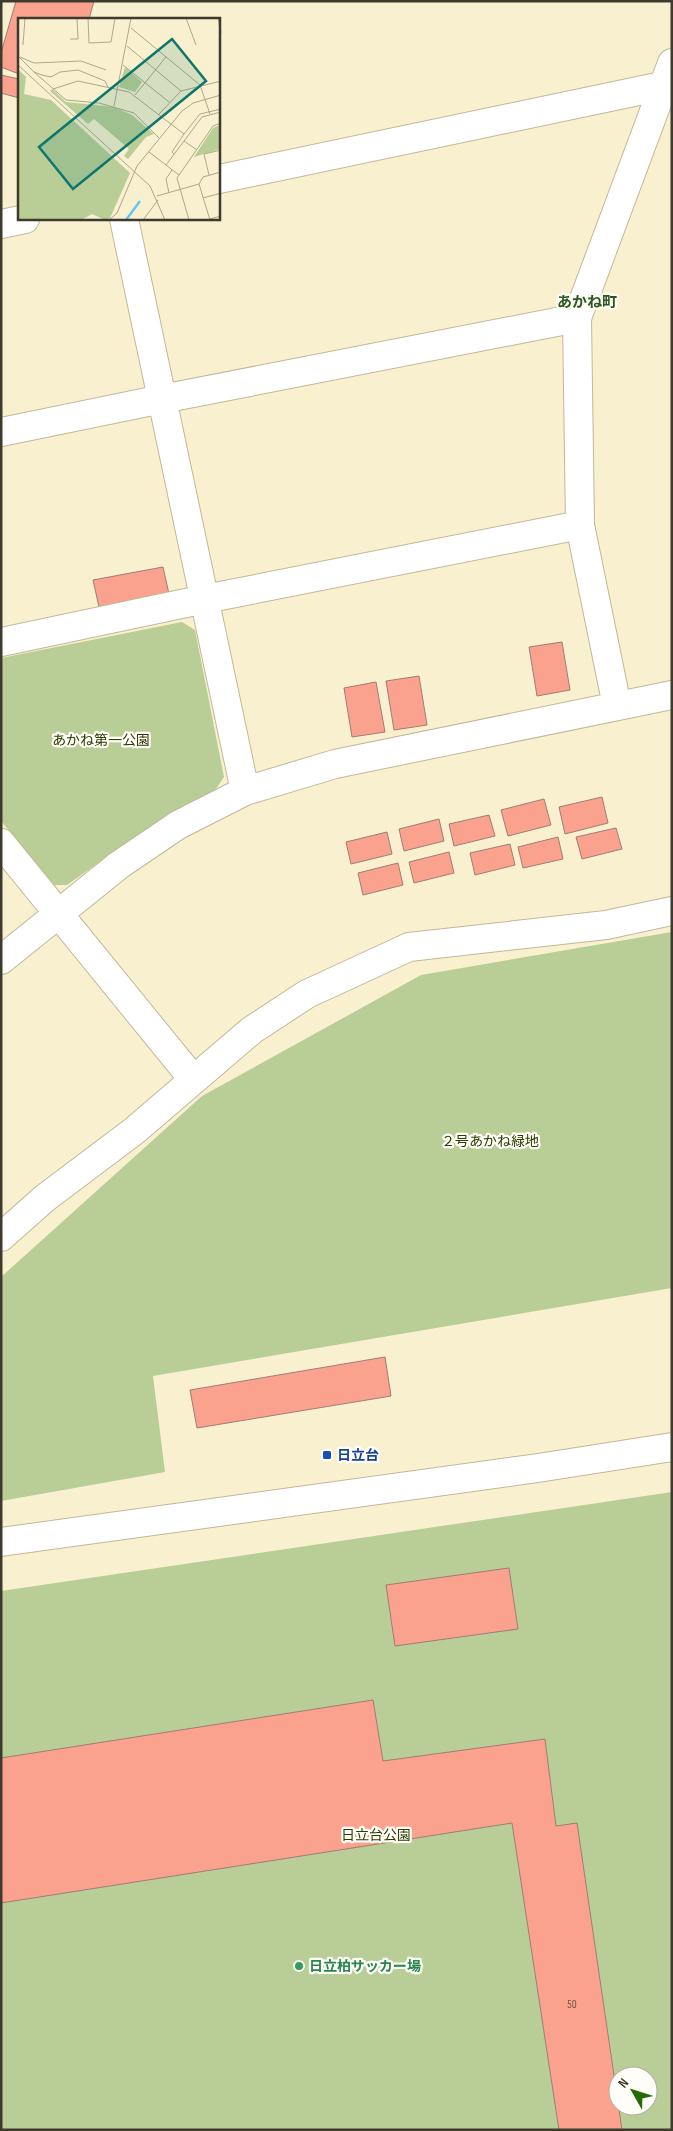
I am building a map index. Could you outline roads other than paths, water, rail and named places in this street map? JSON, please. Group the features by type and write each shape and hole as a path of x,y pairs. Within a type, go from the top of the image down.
{"street":[{"path":"220,179 668,80"},
{"path":"617,706 580,525 577,318 668,80"},
{"path":"1,224 20,220"},
{"path":"124,220 245,791"},
{"path":"1,432 577,318"},
{"path":"1,642 205,599 580,525"},
{"path":"1,960 120,865 178,825 245,791 335,764 672,695"},
{"path":"1,843 193,1079"},
{"path":"1,1237 45,1198 134,1131 252,1030 307,994 409,947 606,925 672,911"},
{"path":"1,1542 538,1468 672,1446"}],"place":[{"name":"日立台","path":"327,1455"},
{"name":"日立柏サッカー場","path":"299,1966"}],"district":[{"name":"あかね町","path":"587,302"}],"park label":[{"name":"あかね第一公園","path":"101,740"},
{"name":"２号あかね緑地","path":"490,1141"},
{"name":"日立台公園","path":"376,1835"}]}
